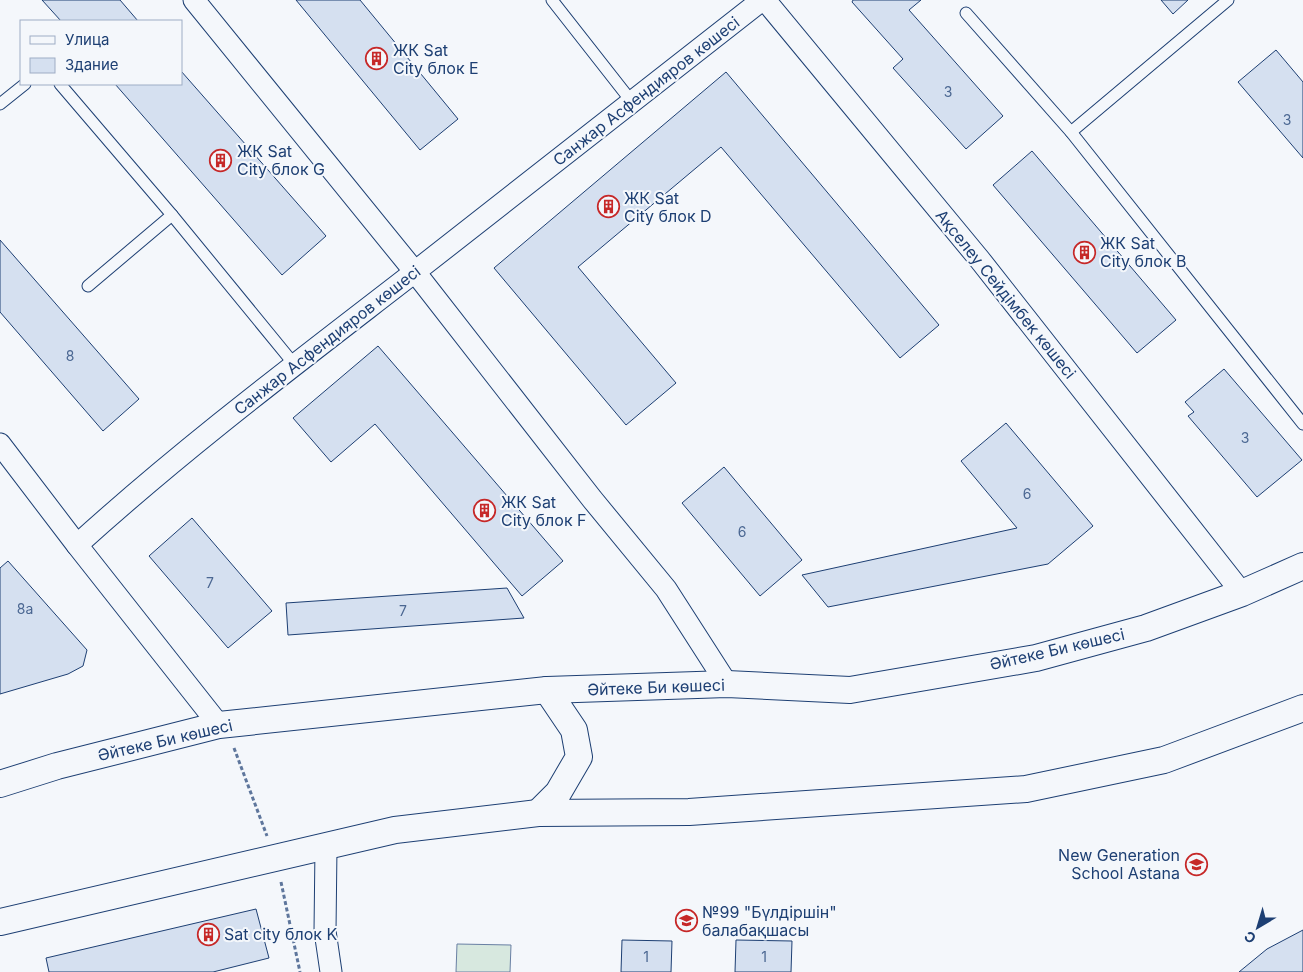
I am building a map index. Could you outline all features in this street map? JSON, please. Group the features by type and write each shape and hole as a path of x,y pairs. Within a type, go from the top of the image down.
{"street":[{"path":"194,0 415,272 586,491 666,589 727,684"},
{"name":"Санжар Асфендияров көшесі","path":"77,545 135,492 294,364 415,272 763,0"},
{"name":"Ақселеу Сейдімбек көшесі","path":"763,0 980,260 1242,592"},
{"path":"0,444 77,545 222,724"},
{"name":"Әйтеке Би көшесі","path":"0,784 57,766 222,724 547,690 727,684 850,690 1026,660 1146,628 1242,592 1303,566"},
{"path":"538,813 558,793 580,757 574,730 547,690"},
{"path":"0,922 395,830 538,813 689,812 1026,789 1164,760 1303,708"},
{"path":"326,847 325,931 330,972"}],"lane":[{"path":"552,0 632,102"},
{"path":"1071,132 1228,0"},
{"path":"966,13 1071,132 1303,424"},
{"path":"0,104 24,85"},
{"path":"61,85 172,215 294,364"},
{"path":"88,286 172,215"}],"path":[{"path":"222,724 276,858 300,972"}],"shaded area":[{"path":"457,944 511,945 510,972 456,972"}],"building":[{"path":"42,0 120,0 137,20 60,20"},
{"name":"ЖК Sat City блок E","path":"296,0 360,0 458,119 420,150"},
{"path":"853,0 921,0 909,10 1003,116 966,149 893,68 903,59 852,2"},
{"path":"1161,0 1188,0 1173,14"},
{"path":"1276,50 1303,82 1303,158 1238,82"},
{"name":"ЖК Sat City блок G","path":"182,72 326,236 282,275 116,85 182,85"},
{"name":"ЖК Sat City блок D","path":"726,72 939,325 900,358 721,147 578,267 676,383 626,425 494,268"},
{"name":"ЖК Sat City блок B","path":"1032,151 1176,320 1137,353 993,185"},
{"path":"0,240 139,399 103,431 0,312"},
{"name":"ЖК Sat City блок F","path":"378,346 563,561 522,596 375,424 331,462 293,418"},
{"path":"1224,369 1302,460 1257,497 1188,416 1194,412 1185,402"},
{"path":"1006,423 1093,526 1048,564 828,607 802,575 1017,528 961,461"},
{"path":"724,467 802,560 760,596 682,503"},
{"path":"192,518 272,611 228,648 149,556"},
{"path":"8,561 87,650 83,666 68,674 0,694 0,568"},
{"path":"507,588 524,618 288,635 286,603"},
{"name":"Sat city блок K","path":"256,909 269,958 213,972 49,972 46,958"},
{"path":"1303,930 1303,972 1239,972 1267,949"},
{"path":"622,940 672,941 671,972 621,972"},
{"path":"736,940 792,941 791,972 735,972"}],"place":[{"name":"ЖК Sat City блок E","path":"377,59"},
{"name":"ЖК Sat City блок G","path":"221,160"},
{"name":"ЖК Sat City блок D","path":"608,207"},
{"name":"ЖК Sat City блок B","path":"1084,252"},
{"name":"ЖК Sat City блок F","path":"485,511"},
{"name":"New Generation School Astana","path":"1196,864"},
{"name":"№99 \"Бүлдіршін\" балабақшасы","path":"686,921"},
{"name":"Sat city блок K","path":"208,934"}]}
